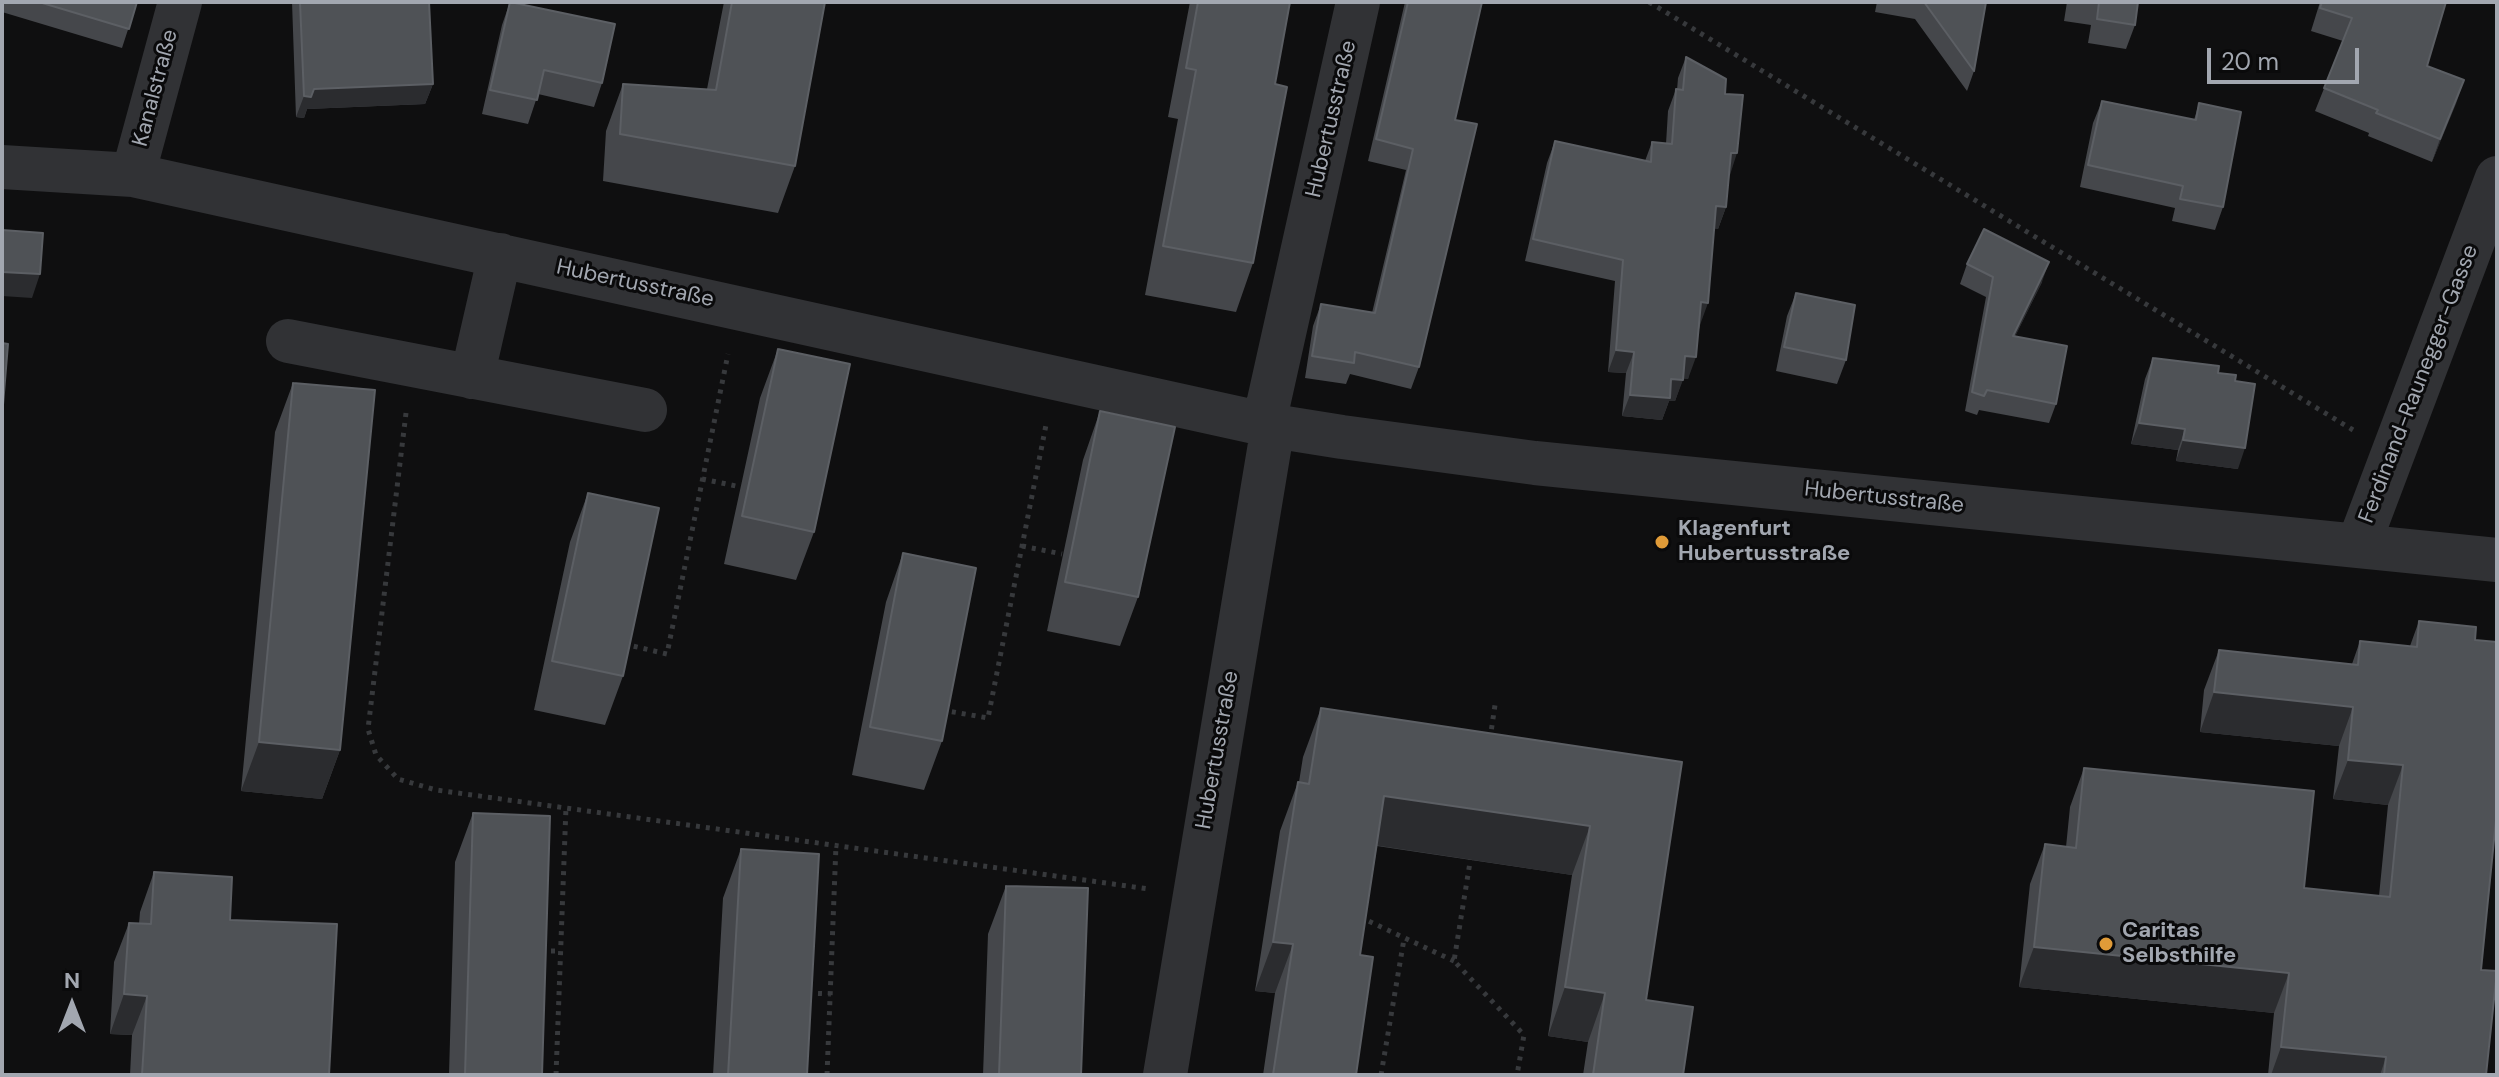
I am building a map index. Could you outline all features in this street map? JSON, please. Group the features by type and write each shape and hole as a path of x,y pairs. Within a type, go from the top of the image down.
{"street":[{"name":"Kanalstraße","path":"133,175 180,2"},
{"name":"Hubertusstraße","path":"1165,1075 1268,424 1358,2"},
{"name":"Hubertusstraße","path":"2,167 133,175 1268,424 1535,463 2497,560"},
{"name":"Ferdinand-Raunegger-Gasse","path":"2358,546 2497,178"},
{"path":"472,377 500,255"},
{"path":"288,341 645,410"}],"path":[{"path":"1649,2 2392,453"},
{"path":"623,643 667,654 738,306"},
{"path":"412,365 368,729 376,755 398,779 436,790 1194,895"},
{"path":"940,710 988,718 1056,377"},
{"path":"702,479 741,487"},
{"path":"1022,546 1062,554"},
{"path":"1488,750 1495,705"},
{"path":"556,1075 566,807"},
{"path":"827,1075 836,845"},
{"path":"1454,961 1471,855"},
{"path":"1356,915 1454,961 1524,1035 1517,1075"},
{"path":"1381,1075 1404,939"},
{"path":"530,951 560,951"},
{"path":"797,992 831,994"}],"building":[{"path":"39,2 137,2 129,29"},
{"path":"300,2 429,2 433,84 314,89 311,97 304,96"},
{"path":"510,2 615,24 602,83 544,70 537,100 490,90"},
{"path":"732,2 825,2 795,166 620,134 623,84 716,90"},
{"path":"1198,2 1290,2 1275,84 1287,87 1253,263 1163,246 1196,70 1186,68"},
{"path":"1408,2 1482,2 1455,120 1477,124 1419,367 1355,352 1354,363 1312,356 1321,304 1375,313 1413,149 1376,139"},
{"path":"1924,2 1986,2 1974,71"},
{"path":"2099,2 2138,2 2135,25 2097,19"},
{"path":"2322,2 2446,2 2427,66 2464,80 2440,139 2324,88 2352,18 2320,8"},
{"path":"1686,57 1726,79 1725,94 1743,95 1737,153 1731,153 1726,207 1716,206 1708,303 1701,302 1696,357 1685,356 1683,380 1671,379 1670,398 1630,395 1634,352 1616,350 1623,260 1533,239 1555,141 1651,162 1652,142 1672,144 1676,89 1683,90"},
{"path":"2102,101 2196,120 2199,103 2241,112 2223,207 2180,199 2183,186 2088,165"},
{"path":"1984,229 2049,262 2013,336 2067,346 2056,404 1987,390 1984,396 1972,392 1993,277 1967,264"},
{"path":"2,230 43,233 40,274 2,272"},
{"path":"1796,293 1855,305 1846,360 1784,347"},
{"path":"2,343 8,344 2,417"},
{"path":"778,349 850,364 814,532 742,516"},
{"path":"2153,358 2219,366 2218,373 2236,375 2235,381 2255,384 2245,448 2183,440 2185,429 2139,423"},
{"path":"293,383 375,390 340,750 259,742"},
{"path":"1100,411 1175,427 1138,597 1065,582"},
{"path":"588,493 659,508 623,676 552,661"},
{"path":"903,553 976,568 942,741 870,727"},
{"path":"2419,621 2476,627 2475,640 2497,642 2497,810 2481,970 2497,971 2486,1075 2384,1075 2386,1057 2281,1047 2289,973 2034,947 2045,844 2076,848 2084,768 2314,791 2304,888 2390,897 2403,765 2348,760 2353,707 2214,692 2219,650 2358,665 2360,641 2417,647"},
{"path":"1321,708 1682,762 1646,1000 1693,1007 1683,1075 1593,1075 1605,993 1565,987 1590,826 1384,796 1360,955 1373,957 1356,1075 1273,1075 1293,944 1273,942 1298,782 1309,784"},
{"path":"473,813 550,816 542,1075 465,1075"},
{"path":"741,849 819,854 807,1075 728,1075"},
{"path":"154,872 232,877 230,920 337,924 329,1075 142,1075 147,996 124,994 129,923 151,924"},
{"path":"1006,886 1088,888 1081,1075 999,1075"}],"place":[{"name":"Klagenfurt Hubertusstraße","path":"1662,542"},
{"name":"Caritas Selbsthilfe","path":"2106,944"}]}
